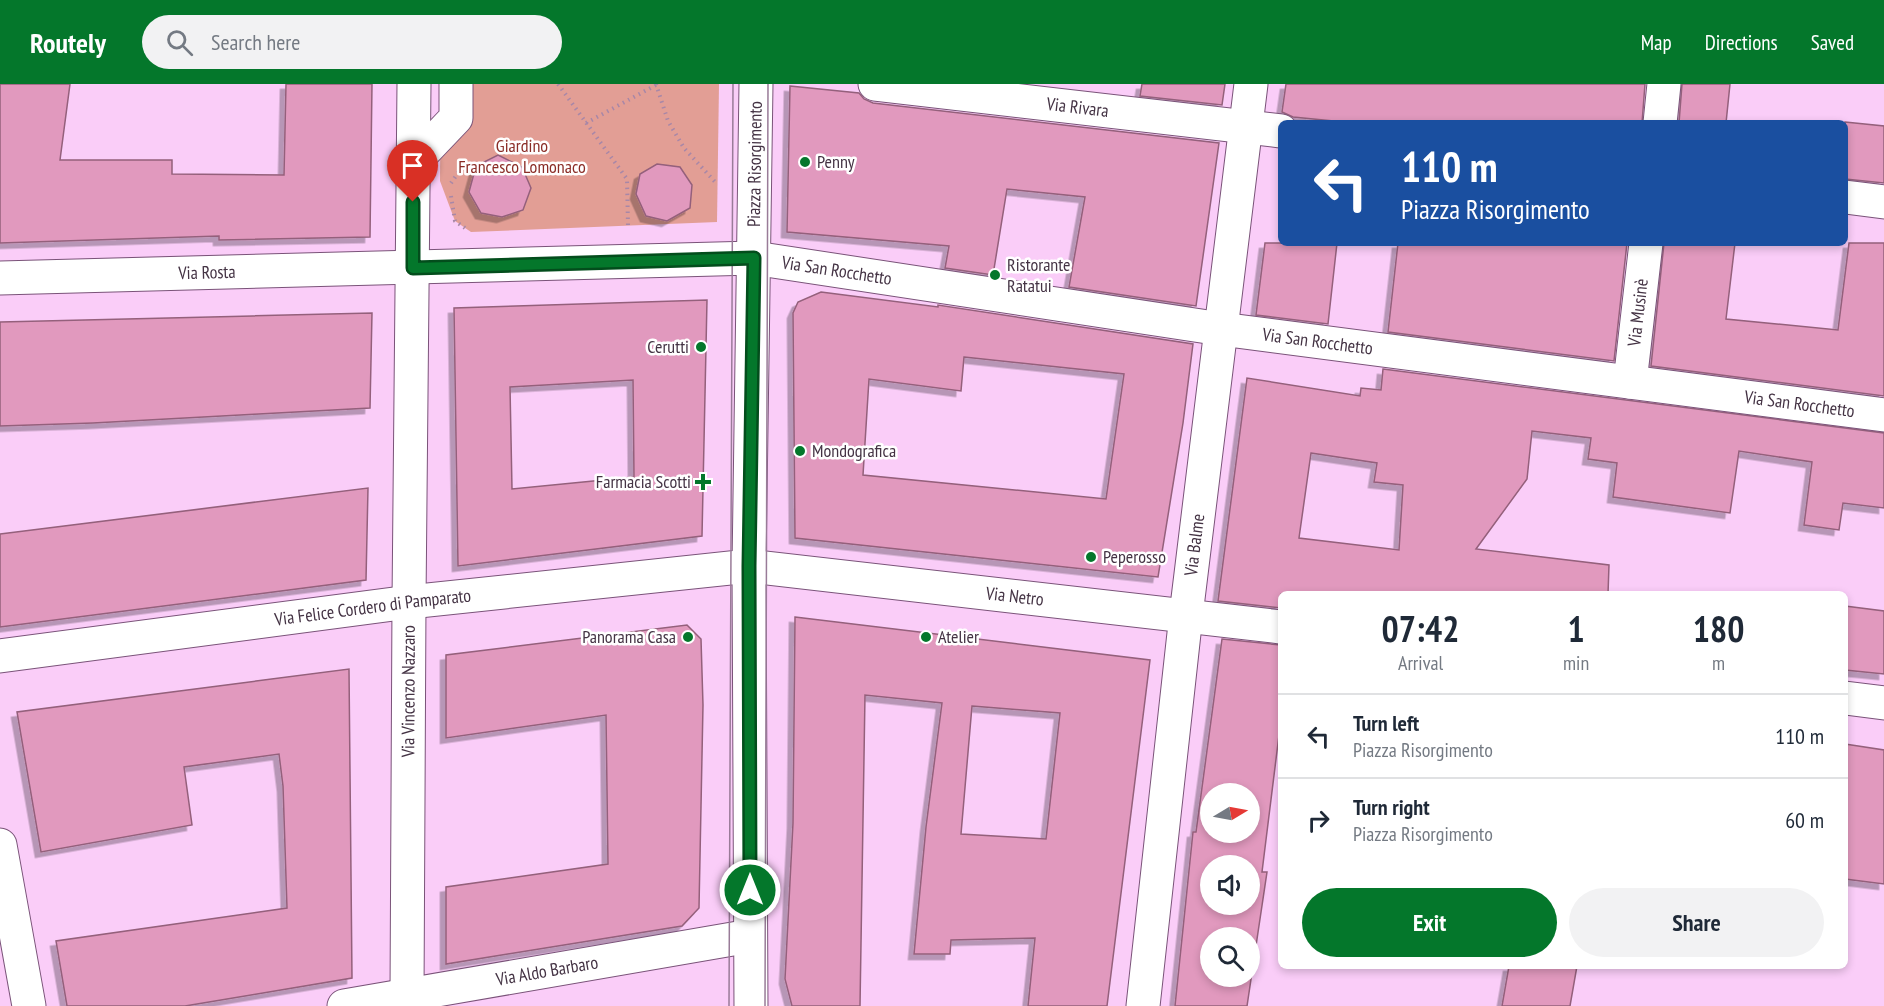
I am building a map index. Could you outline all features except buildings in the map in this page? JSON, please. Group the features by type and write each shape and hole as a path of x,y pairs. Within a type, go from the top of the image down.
{"street":[{"path":"414,84 413,268 754,258"},
{"path":"414,162 456,118 456,84"},
{"name":"Piazza Risorgimento","path":"751,1006 749,566 756,84"},
{"name":"Via Rivara","path":"875,84 1278,131"},
{"name":"Via Balme","path":"1143,1006 1186,615 1251,84"},
{"path":"1660,120 1664,84"},
{"path":"1848,197 1884,202"},
{"name":"Via Musinè","path":"1630,382 1646,246"},
{"name":"Via San Rocchetto","path":"754,258 1221,329 1884,416"},
{"name":"Via Rosta","path":"0,278 413,268"},
{"name":"Via Vincenzo Nazzaro","path":"408,1001 413,268"},
{"name":"Via Felice Cordero di Pamparato","path":"0,656 409,602 749,566"},
{"name":"Via Netro","path":"749,566 1278,627"},
{"path":"1848,698 1884,703"},
{"path":"0,845 29,1006"},
{"name":"Via Aldo Barbaro","path":"344,1006 408,1001 750,936"}],"path":[{"path":"558,84 627,180 628,226 639,225"},
{"path":"586,123 656,85 668,121 684,148 718,185"},
{"path":"450,185 467,160"},
{"path":"718,174 718,194"},
{"path":"451,194 455,221 471,232"}],"green space":[{"name":"Giardino Francesco Lomonaco","path":"441,84 719,84 717,222 471,232 455,221 440,181"}],"tram line":[{"path":"729,1006 733,84"},
{"path":"765,1006 768,84"}],"place":[{"name":"Penny","path":"805,162"},
{"name":"Ristorante Ratatui","path":"995,275"},
{"name":"Cerutti","path":"701,347"},
{"name":"Mondografica","path":"800,451"},
{"name":"Farmacia Scotti","path":"703,482"},
{"name":"Peperosso","path":"1091,557"},
{"name":"Panorama Casa","path":"688,637"},
{"name":"Atelier","path":"926,637"}],"route":[{"path":"413,202 413,268 754,258 749,566 750,890"}]}
